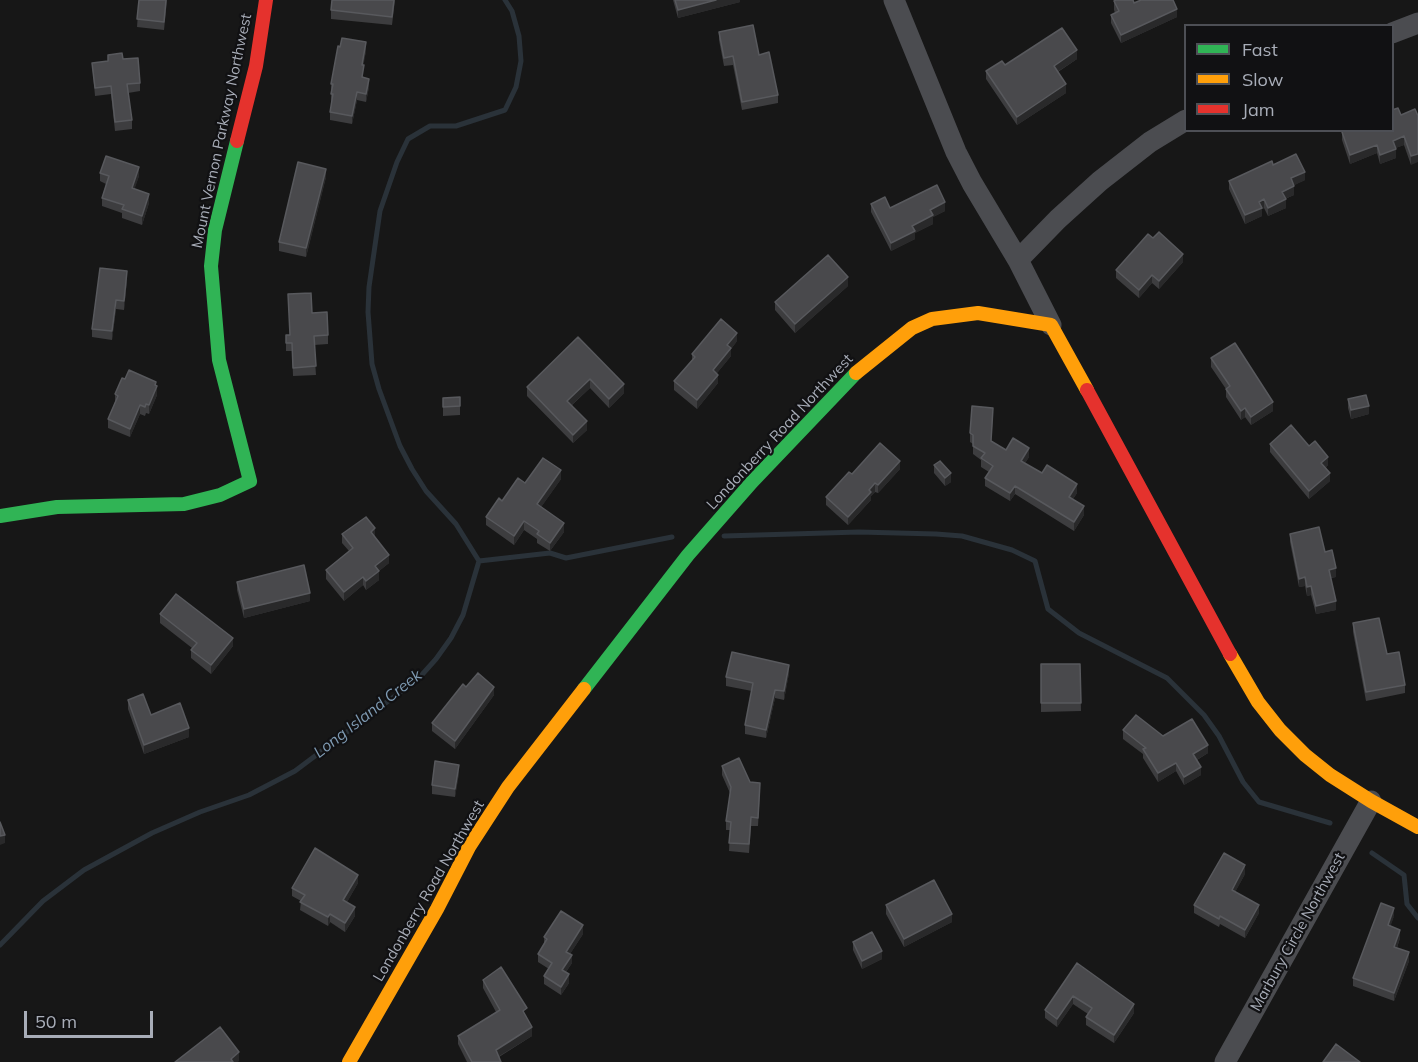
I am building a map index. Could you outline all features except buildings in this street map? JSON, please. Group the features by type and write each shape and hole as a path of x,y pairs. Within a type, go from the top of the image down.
{"street":[{"name":"Mount Vernon Parkway Northwest","path":"0,516 57,507 184,504 220,495 250,481 219,360 211,266 215,230 256,66 266,0"},
{"path":"894,0 956,152 972,183 1018,260 1223,642 1258,702 1280,730 1305,755 1330,775 1418,827"},
{"path":"1394,32 1418,23"},
{"path":"1018,260 1058,219 1101,181 1150,142 1184,121"},
{"name":"Londonberry Road Northwest","path":"349,1062 437,909 469,847 508,787 688,555 824,405 857,372 896,339 912,328 932,319 956,314 978,313 1051,325"},
{"name":"Marbury Circle Northwest","path":"1225,1062 1371,801"}],"waterway":[{"name":"Long Island Creek","path":"0,945 43,901 84,870 152,833 200,812 249,795 295,771 419,678 451,638 463,615 479,561 456,524 426,491 400,446 372,364 368,312 369,287 380,211 397,162 408,139 430,126 456,126 505,110 516,87 521,61 519,36 512,11 505,0"},
{"path":"724,536 859,532 936,534 962,536 1012,550 1035,561 1048,609 1079,633 1167,678 1204,715 1219,736 1243,782 1259,802 1330,823"},
{"path":"479,561 550,553 566,558 672,537"},
{"path":"1372,853 1404,875 1407,904 1418,918"}],"traffic: fast":[{"path":"0,516 57,507 184,504 220,495 250,481 219,360 211,266 215,230 237,141"},
{"path":"584,689 688,555 752,482 856,373"}],"traffic: slow":[{"path":"856,373 912,328 932,319 978,313 1051,325 1087,390"},
{"path":"1230,654 1258,702 1280,730 1305,755 1330,775 1418,827"},
{"path":"349,1062 437,909 469,847 508,787 584,689"}],"traffic: jam":[{"path":"237,141 256,66 266,0"},
{"path":"1087,390 1230,654"}]}
